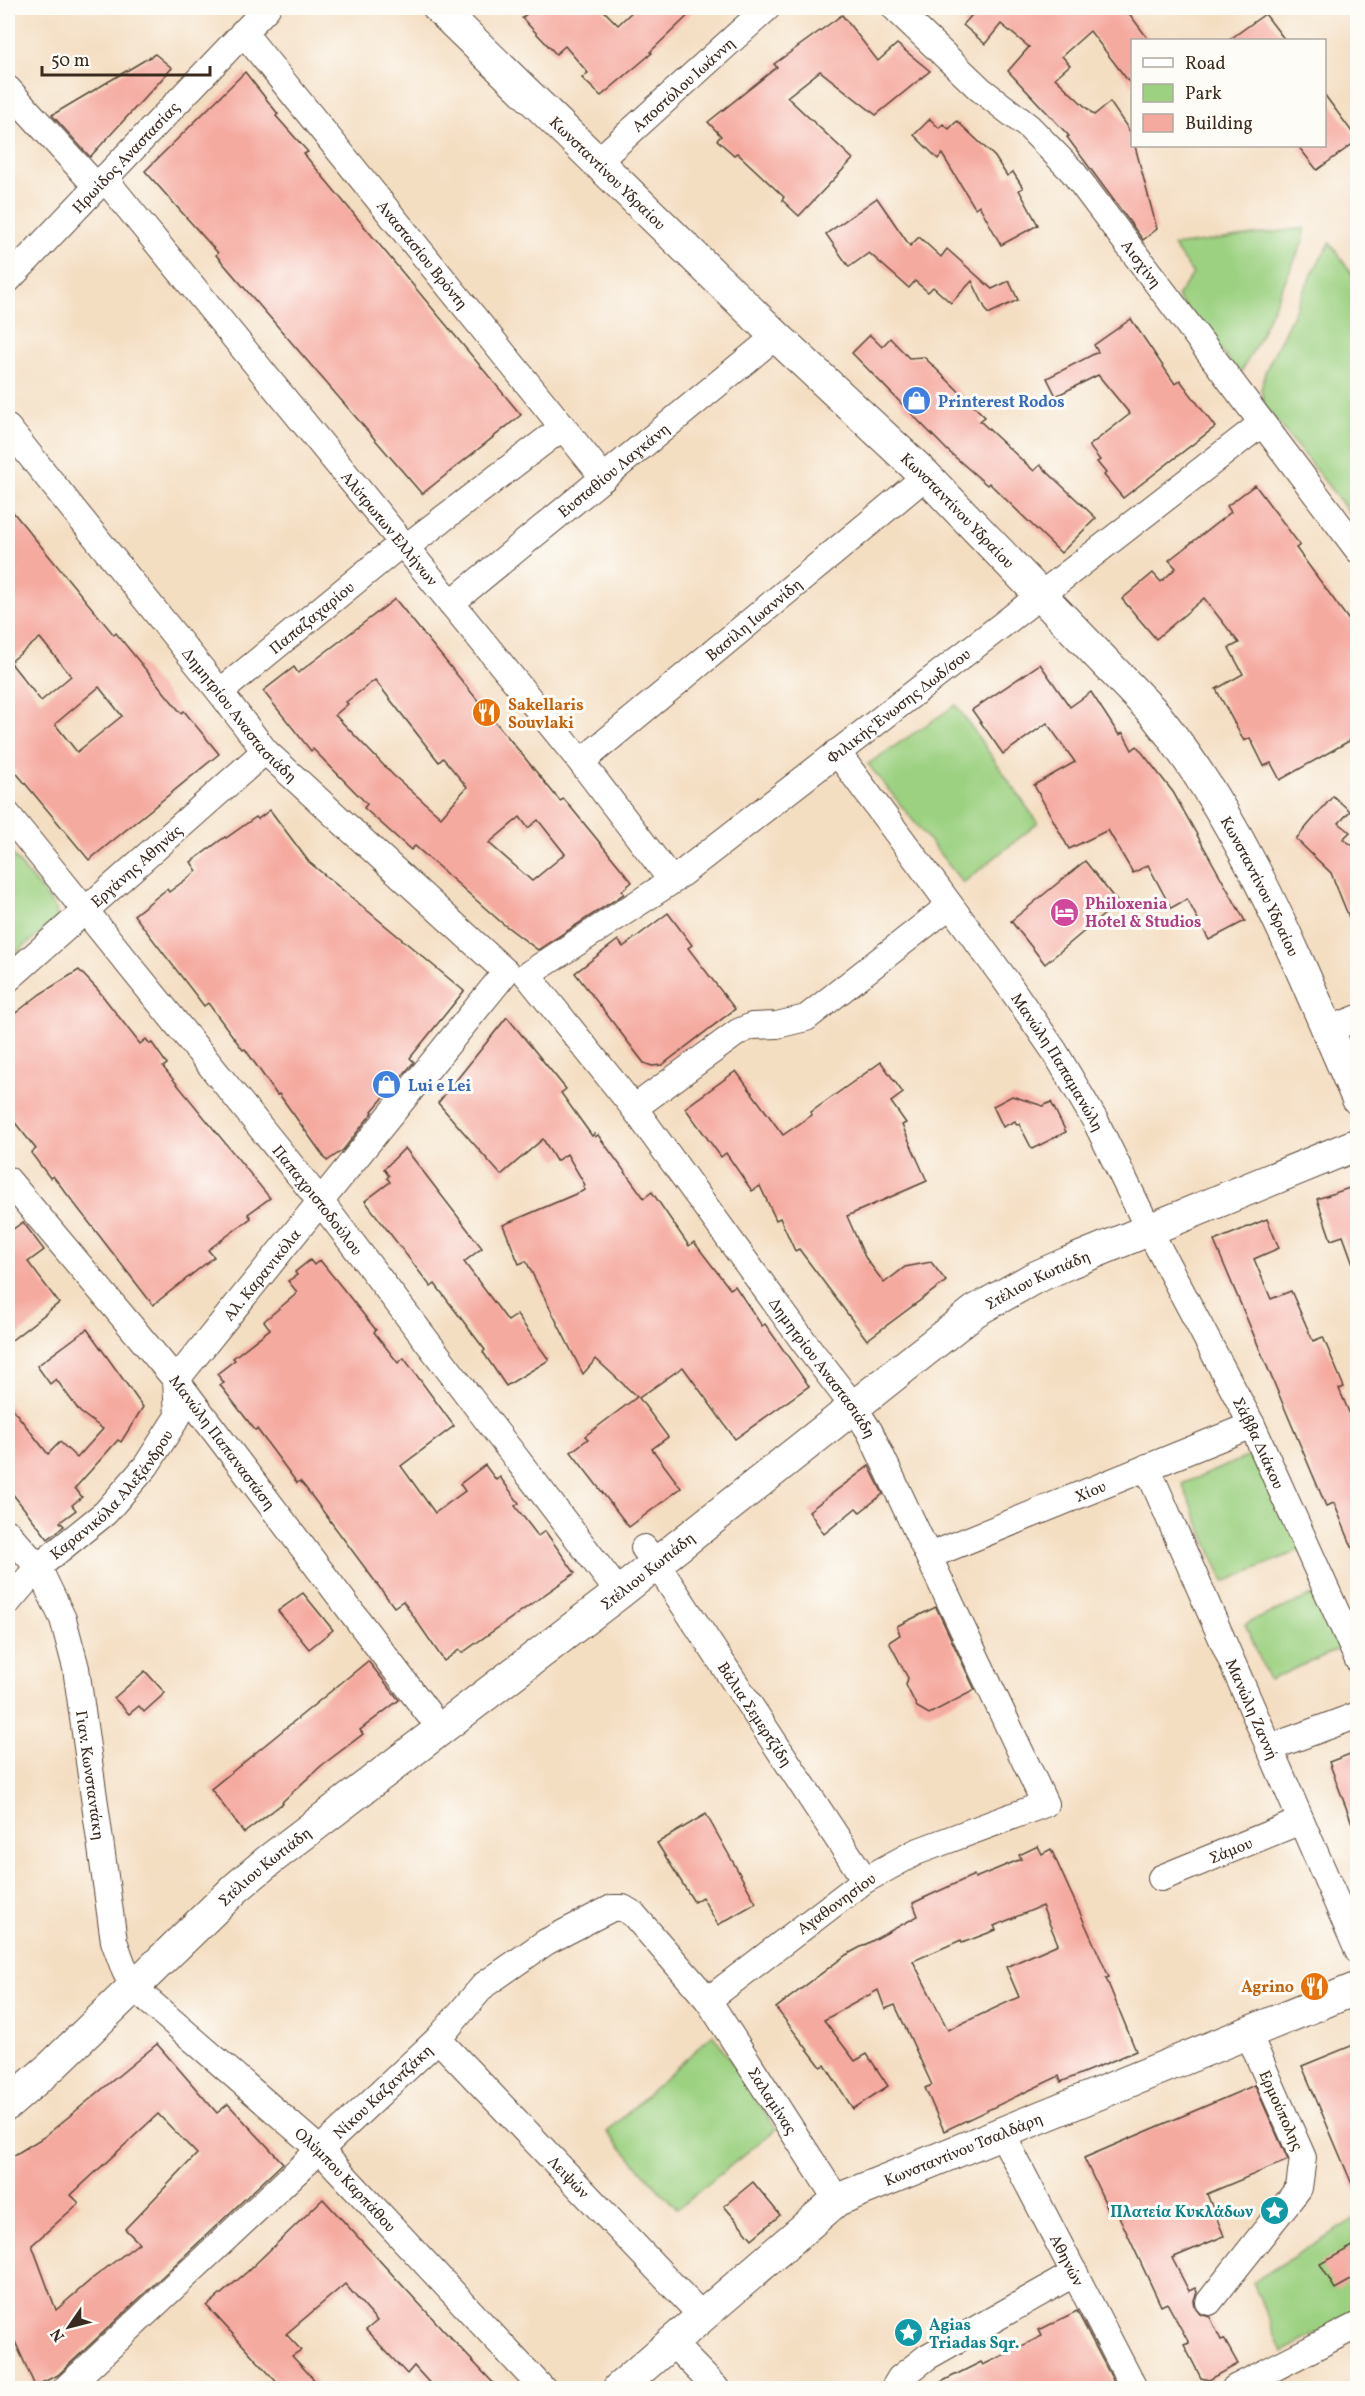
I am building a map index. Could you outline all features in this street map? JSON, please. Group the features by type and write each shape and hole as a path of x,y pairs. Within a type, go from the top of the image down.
{"street":[{"name":"Ηρωίδος Αναστασίας","path":"8,280 267,8"},
{"name":"Κωνσταντίνου Υδραίου","path":"439,8 776,336 926,476 1154,713 1208,786 1234,830 1284,930 1358,1099"},
{"name":"Αποστόλου Ιωάννη","path":"597,162 766,8"},
{"name":"Αισχίνη","path":"895,8 980,89 1029,127 1072,172 1358,550"},
{"name":"Αναστασίου Βρόντη","path":"243,32 604,478"},
{"name":"Αλύτρωτων Ελλήνων","path":"8,89 100,182 404,545 581,762 672,880"},
{"name":"Ευσταθίου Λαγκάνη","path":"451,603 776,336"},
{"name":"Φιλικής Ένωσης Δωδ/σου","path":"517,974 672,880 1261,424"},
{"name":"Παπαζαχαρίου","path":"220,692 404,545 563,427"},
{"name":"Δημητρίου Αναστασιάδη","path":"8,428 266,751 517,974 634,1108 848,1398 881,1454 1045,1804"},
{"name":"Βασίλη Ιωαννίδη","path":"581,762 926,476"},
{"name":"Εργάνης Αθηνάς","path":"8,979 266,751"},
{"name":"Μανώλη Παπαμανώλη","path":"837,752 1004,978 1055,1052 1096,1122 1145,1222"},
{"name":"Παπαχριστοδούλου","path":"8,814 320,1201 613,1585"},
{"path":"634,1108 738,1032 752,1026 777,1025 806,1018 949,906"},
{"name":"Αλ. Καρανικόλα","path":"176,1380 320,1201 517,974"},
{"path":"1328,1030 1358,1018"},
{"name":"Στέλιου Κωτιάδη","path":"1145,1222 1358,1124"},
{"name":"Στέλιου Κωτιάδη","path":"8,2079 309,1827 848,1398 943,1315 996,1280 1061,1248 1145,1222 1358,1144"},
{"name":"Μανώλη Παπαναστάση","path":"8,1180 176,1380 428,1713"},
{"name":"Σάββα Διάκου","path":"1145,1222 1252,1425 1358,1660"},
{"name":"Καρανικόλα Αλεξάνδρου","path":"8,1602 38,1567 105,1513 146,1466 178,1416 176,1380"},
{"name":"Χίου","path":"929,1556 1252,1425"},
{"name":"Μανώλη Ζαννή","path":"1147,1467 1358,1951"},
{"name":"Γιαν. Κωνσταντάκη","path":"8,1533 38,1567 63,1619 76,1668 114,1941 129,1979"},
{"name":"Βάλια Σεμερτζίδη","path":"650,1555 865,1880"},
{"name":"Στέλιου Κωτιάδη","path":"8,2104 54,2065 195,1901 261,1844 428,1713 613,1585"},
{"path":"1269,1748 1358,1715"},
{"name":"Αγαθονησίου","path":"708,2000 865,1880 916,1852 1045,1804"},
{"name":"Σάμου","path":"1161,1878 1301,1821"},
{"name":"Νίκου Καζαντζάκη","path":"66,2388 438,2039 484,1985 546,1942 612,1908 623,1908 633,1914 708,2000"},
{"name":"Ολύμπου Καρπάθου","path":"129,1979 320,2150 542,2388"},
{"name":"Κωνσταντίνου Τσαλδάρη","path":"619,2388 837,2200 1358,1988"},
{"name":"Σαλαμίνας","path":"708,2000 837,2200"},
{"name":"Ερμούπολης","path":"1209,2302 1299,2188 1303,2158 1248,2033"},
{"name":"Λειψών","path":"438,2039 702,2316"},
{"name":"Αθηνών","path":"1001,2132 1134,2388"},
{"path":"894,2388 900,2378 927,2357 1075,2273"},
{"path":"1235,2388 1358,2325"},
{"path":"672,2343 716,2388"}],"green space":[{"path":"1304,228 1304,239 1257,343 1240,374 1177,297 1193,274 1173,246"},
{"path":"1330,243 1357,281 1357,522 1265,406 1261,391 1265,372 1315,268"},
{"path":"956,705 1038,823 963,883 868,764"},
{"path":"12,854 56,909 57,917 53,923 8,959 8,858"},
{"path":"1264,1450 1305,1548 1224,1582 1182,1484"},
{"path":"1320,1592 1344,1647 1269,1680 1245,1624"},
{"path":"713,2034 776,2129 677,2209 607,2132"},
{"path":"1357,2217 1357,2312 1282,2352 1253,2282"}],"building":[{"path":"534,8 601,8 618,25 636,8 696,8 650,52 652,53 601,96 582,78 588,73 565,46 556,54 522,18"},
{"path":"978,8 1125,8 1148,39 1131,39 1131,85 1090,31 1062,56 1070,65 1055,78 1094,115 1110,102 1131,133 1131,147 1135,147 1157,229 1143,240 1067,137 1069,136 1008,71 1029,47 1001,24 985,44 963,25"},
{"path":"1265,14 1284,39 1230,39"},
{"path":"842,15 878,61 897,44 930,71 876,115 820,71 787,97 853,159 799,216 782,200 784,197 737,153 734,155 717,140 721,136 708,122 777,67 774,64"},
{"path":"155,54 172,68 90,157 52,115"},
{"path":"245,72 278,114 276,116 308,152 304,154 521,415 422,494 216,255 218,253 145,171"},
{"path":"1326,97 1358,140 1317,170 1299,147 1326,147"},
{"path":"930,119 939,128 943,124 949,129 957,121 995,157 1007,176 1013,172 1023,188 1019,190 1038,225 1001,245 979,205 975,208 942,154 938,159 914,135"},
{"path":"877,198 910,246 919,237 941,257 947,249 992,289 1009,281 1018,300 988,314 972,281 951,303 933,287 928,292 915,281 909,288 869,253 849,267 826,234"},
{"path":"1131,319 1175,384 1180,380 1215,427 1123,498 1104,475 1106,473 1097,462 1100,460 1089,446 1130,414 1098,375 1056,396 1047,378 1098,352 1094,345"},
{"path":"870,335 882,347 890,338 909,358 924,357 985,417 980,421 997,437 1034,471 1040,465 1096,518 1061,553 989,483 987,485 947,450 852,353"},
{"path":"1255,485 1300,545 1296,548 1348,619 1358,614 1358,736 1280,780 1271,763 1264,766 1250,738 1244,741 1216,689 1243,674 1229,648 1239,643 1204,598 1156,639 1122,599 1153,573 1161,582 1176,568 1169,560 1231,512 1227,506"},
{"path":"8,506 114,635 116,633 181,713 184,711 219,754 89,860 8,763","holes":["40,638 71,676 41,701 10,662","99,687 122,716 77,752 55,724"]},
{"path":"395,599 560,801 564,799 632,882 622,891 624,894 538,950 502,923 415,846 411,850 364,808 367,804 313,749 311,751 263,691 294,667 298,673","holes":["375,680 439,762 443,758 467,787 441,817 393,775 335,715 348,704 346,702","520,817 528,828 538,820 565,854 532,881 489,843"]},
{"path":"1040,664 1070,707 1091,692 1119,735 1123,733 1132,750 1137,746 1173,792 1245,921 1209,940 1187,899 1171,908 1148,865 1133,873 1108,830 1069,849 1034,785 1075,762 1047,723 1003,754 972,710"},
{"path":"1333,796 1350,811 1339,823 1350,832 1343,839 1358,849 1357,937 1331,873 1296,839"},
{"path":"270,810 309,862 464,991 410,1058 414,1062 372,1111 343,1150 327,1161 245,1049 243,1050 208,1003 204,1006 134,915 167,889 169,892 197,871 191,862 225,837"},
{"name":"Philoxenia Hotel & Studios","path":"1085,861 1118,903 1045,964 1011,921"},
{"path":"668,913 692,945 688,948 735,1009 662,1065 652,1066 644,1063 575,973 618,940 623,947"},
{"path":"79,970 98,990 140,1044 146,1039 150,1044 152,1043 167,1064 163,1067 270,1198 248,1214 251,1218 208,1250 214,1257 153,1305 53,1176 50,1178 31,1153 36,1149 8,1114 8,1019 40,994"},
{"path":"507,1017 566,1089 561,1093 592,1136 598,1135 644,1198 652,1192 689,1246 694,1242 730,1289 735,1286 762,1326 765,1324 809,1386 735,1439 683,1367 639,1398 668,1437 652,1449 681,1488 629,1527 571,1452 588,1439 585,1436 637,1397 596,1359 583,1374 526,1261 519,1264 503,1225 585,1190 583,1186 585,1185 567,1154 556,1161 543,1139 501,1175 438,1103"},
{"path":"881,1062 903,1093 891,1102 906,1123 902,1125 927,1181 847,1216 865,1257 884,1283 905,1267 931,1262 946,1281 867,1340 799,1249 795,1251 780,1218 776,1220 760,1186 752,1191 726,1153 721,1157 685,1108 736,1071 783,1135"},
{"path":"1012,1096 1043,1106 1051,1102 1066,1132 1032,1149 1019,1124 1017,1125 1015,1121 1003,1127 993,1106"},
{"path":"405,1148 482,1248 464,1262 508,1321 517,1315 549,1360 506,1386 483,1352 485,1350 435,1284 431,1287 365,1201 390,1182 384,1169"},
{"path":"1358,1185 1358,1269 1355,1269 1343,1236 1331,1240 1317,1199"},
{"path":"1267,1219 1279,1248 1254,1259 1271,1299 1291,1291 1313,1341 1323,1337 1344,1387 1339,1389 1358,1433 1357,1559 1334,1503 1326,1506 1214,1241"},
{"path":"23,1222 44,1250 28,1262 59,1303 8,1343 8,1233"},
{"path":"310,1260 314,1265 320,1260 376,1330 374,1332 398,1363 404,1358 454,1426 401,1466 435,1513 465,1491 460,1484 485,1465 496,1480 500,1477 519,1503 515,1506 538,1536 545,1531 575,1573 462,1653 459,1650 444,1661 403,1601 394,1607 305,1487 300,1481 297,1483 257,1429 255,1430 220,1385 224,1383 217,1374 235,1360 233,1358 270,1329 264,1321 295,1295 297,1292 288,1281 297,1275 295,1272"},
{"path":"87,1329 143,1407 121,1442 118,1440 75,1488 82,1497 72,1505 76,1510 60,1522 64,1526 48,1539 8,1488 8,1403 48,1454 60,1442 77,1458 103,1429 80,1412 56,1379 50,1384 37,1366"},
{"path":"869,1466 883,1494 860,1512 856,1508 824,1534 809,1511"},
{"path":"303,1593 333,1630 309,1649 278,1611"},
{"path":"936,1607 975,1690 929,1714 917,1707 906,1685 908,1678 889,1642 900,1635 897,1626"},
{"path":"368,1661 399,1700 360,1730 363,1734 321,1766 283,1803 244,1833 211,1789"},
{"path":"145,1671 165,1693 144,1712 139,1706 129,1714 114,1698"},
{"path":"1358,1751 1358,1833 1356,1834 1329,1762"},
{"path":"706,1814 756,1903 718,1925 702,1897 694,1902 657,1843"},
{"path":"1038,1846 1042,1854 1051,1849 1109,1977 1106,1978 1136,2051 1061,2082 1059,2076 944,2131 925,2088 932,2085 895,2005 885,2009 878,1990 824,2020 855,2061 867,2054 888,2086 853,2109 825,2065 821,2067 776,2008 846,1955 918,1916 913,1903 974,1875 975,1878 1021,1859 1019,1855","holes":["1042,1906 1058,1944 1006,1967 1019,1997 948,2030 913,1961 961,1940 962,1943 996,1930 994,1926"]},
{"path":"1358,2043 1358,2196 1357,2196 1302,2066"},
{"path":"157,2044 217,2113 228,2104 283,2163 58,2375 35,2386 8,2326 8,2159 44,2137","holes":["158,2114 197,2154 125,2229 139,2243 56,2310 32,2245 79,2203 71,2195"]},
{"path":"1255,2085 1288,2160 1207,2194 1224,2236 1172,2258 1189,2291 1195,2288 1197,2292 1194,2300 1195,2308 1200,2314 1210,2317 1221,2340 1224,2339 1238,2364 1209,2380 1201,2378 1184,2345 1189,2343 1167,2303 1161,2306 1116,2210 1110,2213 1084,2158"},
{"path":"753,2182 780,2215 752,2239 724,2206"},
{"path":"323,2199 498,2388 434,2388 414,2366 407,2374 366,2330 377,2321 345,2284 286,2334 301,2350 292,2356 322,2388 282,2388 207,2306 247,2272"},
{"path":"1358,2243 1358,2276 1335,2289 1320,2264"},
{"path":"1077,2311 1117,2388 929,2388 981,2362 983,2365 1042,2336 1039,2330"}],"place":[{"name":"Printerest Rodos","path":"917,401"},
{"name":"Sakellaris Souvlaki","path":"487,713"},
{"name":"Philoxenia Hotel & Studios","path":"1064,912"},
{"name":"Lui e Lei","path":"387,1085"},
{"name":"Agrino","path":"1315,1986"},
{"name":"Πλατεία Κυκλάδων","path":"1274,2211"},
{"name":"Agias Triadas Sqr.","path":"908,2333"}]}
